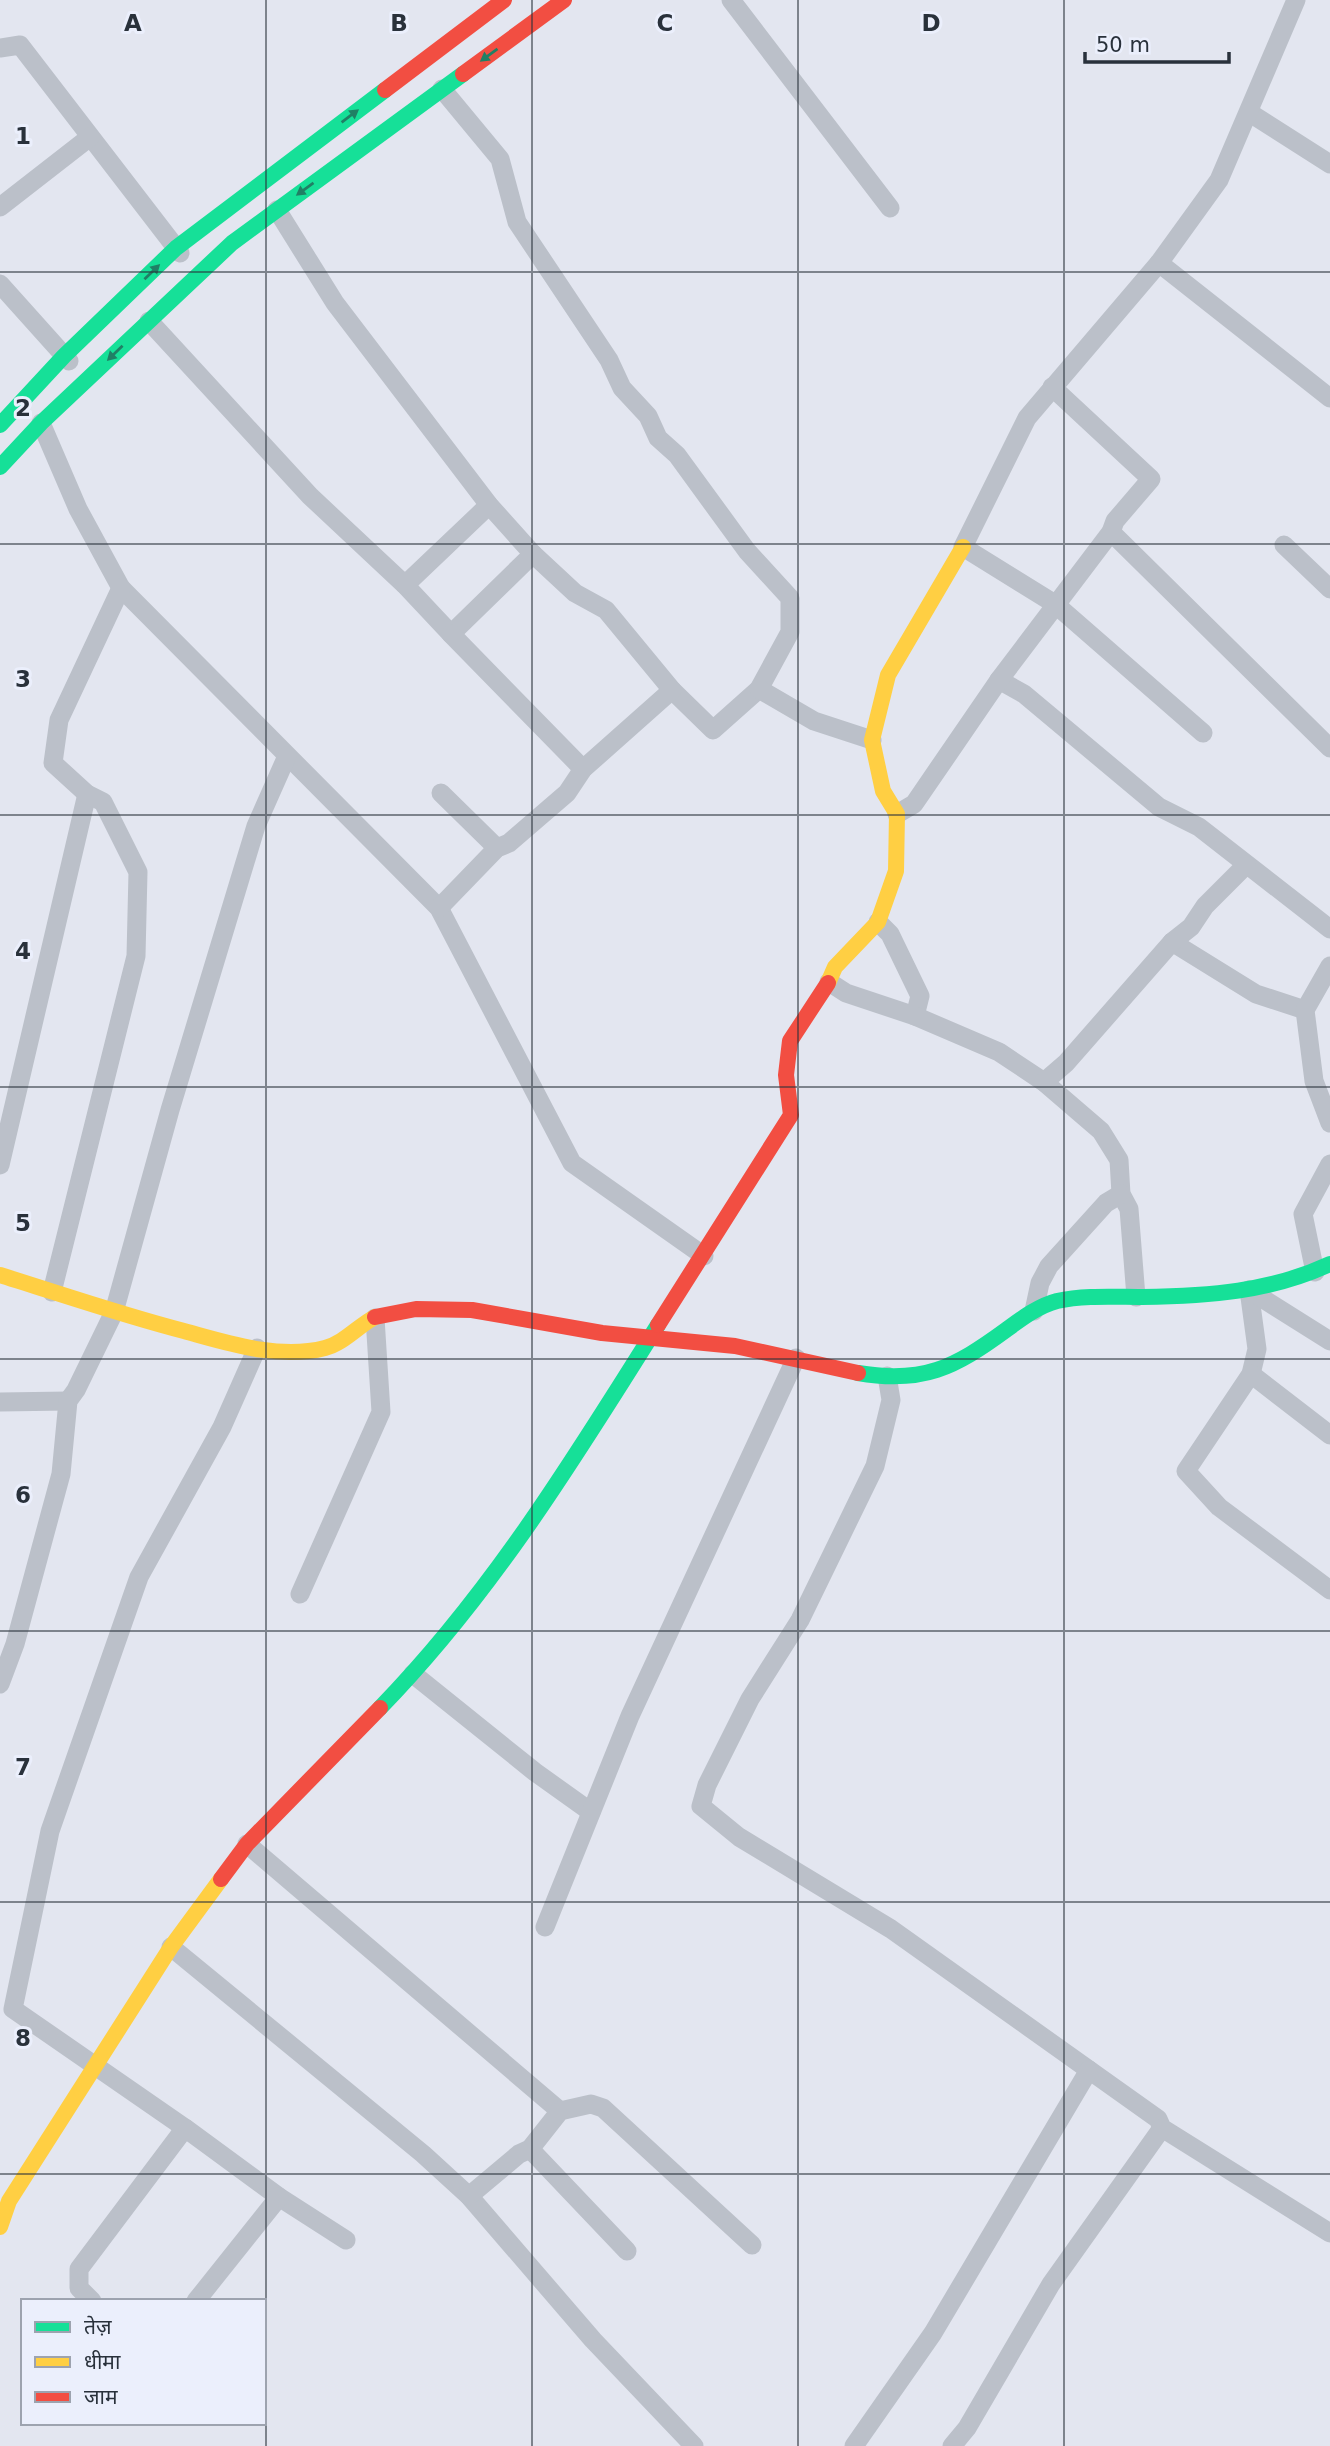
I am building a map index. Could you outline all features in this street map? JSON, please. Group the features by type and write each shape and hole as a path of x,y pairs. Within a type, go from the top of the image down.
{"main road":[{"path":"0,467 41,423 232,243 564,0"},
{"path":"0,425 64,356 176,248 493,3"},
{"path":"0,2227 9,2201 171,1947 247,1844 413,1674 471,1604 555,1489 791,1115 786,1075 790,1041 829,982 835,967 878,922 896,871 897,814 883,791 872,740 888,675 963,547"},
{"path":"0,1275 114,1312 222,1342 257,1348 316,1350 346,1340 364,1323 375,1318 403,1311 438,1308 500,1313 601,1333 653,1336 754,1349 897,1378 922,1376 970,1357 1034,1311 1054,1302 1073,1299 1208,1296 1274,1286 1322,1268"}],"street":[{"path":"731,0 890,208"},
{"path":"1203,733 1055,604 963,547 1027,418 1159,263 1219,180 1250,113 1296,0"},
{"path":"493,3 513,37"},
{"path":"0,48 20,45 197,275"},
{"path":"277,210 335,303 489,505 533,554 575,593 606,610 673,690 713,730 759,690 790,632 790,598 747,551 677,455 658,438 648,416 622,388 609,360 517,222 500,159 443,89"},
{"path":"1250,113 1330,164"},
{"path":"0,207 90,137"},
{"path":"1159,263 1330,398"},
{"path":"0,285 86,380"},
{"path":"149,321 310,496 405,585 583,769"},
{"path":"897,814 914,804 999,680 1111,532 1115,521 1151,479 1052,387"},
{"path":"41,423 78,509 121,588 439,908 572,1163 704,1256"},
{"path":"405,585 489,505"},
{"path":"1111,532 1330,748"},
{"path":"1284,545 1330,589"},
{"path":"451,634 533,554"},
{"path":"52,1292 136,956 138,872 103,802 87,794 53,763 59,720 121,588"},
{"path":"999,680 1024,694 1159,807 1199,827 1330,929"},
{"path":"439,908 497,848 509,843 567,793 583,769 673,690"},
{"path":"759,690 814,721 872,740"},
{"path":"0,1684 7,1640 61,1474 68,1401 114,1312 170,1110 256,826 288,756"},
{"path":"441,793 497,848"},
{"path":"0,1165 87,794"},
{"path":"1045,1082 1066,1063 1172,942 1191,927 1205,906 1246,865"},
{"path":"878,922 890,934 920,996 915,1016"},
{"path":"1172,942 1256,994 1305,1010"},
{"path":"1330,966 1305,1010 1314,1081 1330,1123"},
{"path":"829,982 846,993 915,1016 999,1052 1045,1082 1101,1131 1119,1160 1121,1194 1129,1209 1136,1297"},
{"path":"1322,1268 1303,1214 1330,1164"},
{"path":"1034,1311 1040,1283 1049,1266 1106,1203 1121,1194"},
{"path":"1249,1290 1330,1341"},
{"path":"1249,1290 1257,1349 1251,1374 1186,1471 1219,1507 1330,1590"},
{"path":"300,1594 381,1412 375,1318"},
{"path":"257,1348 222,1427 139,1577 50,1831 13,2009 279,2197 346,2240"},
{"path":"545,1927 630,1716 796,1358"},
{"path":"1251,1374 1330,1435"},
{"path":"887,1376 891,1400 875,1466 800,1620 750,1699 707,1785 701,1806 739,1837 891,1929 1158,2119 1162,2128 1330,2233"},
{"path":"0,1402 68,1401"},
{"path":"413,1674 535,1772 591,1812"},
{"path":"247,1844 560,2111"},
{"path":"171,1947 423,2154 469,2196 593,2340 694,2446"},
{"path":"855,2446 933,2333 1089,2070"},
{"path":"469,2196 519,2154 530,2149 560,2111 591,2104 603,2108 752,2245"},
{"path":"90,2299 79,2288 79,2269 185,2128"},
{"path":"952,2446 967,2428 1051,2284 1162,2128"},
{"path":"530,2149 626,2251"},
{"path":"198,2299 279,2197"}],"traffic: fast":[{"path":"0,467 41,423 232,243 463,74"},
{"path":"0,425 64,356 176,248 385,90"},
{"path":"858,1373 901,1376 937,1370 970,1354 1030,1313 1057,1301 1088,1297 1167,1296 1238,1291 1285,1281 1330,1264"},
{"path":"380,1708 420,1664 495,1572 595,1425 658,1325"}],"traffic: slow":[{"path":"828,983 835,967 878,922 896,871 897,814 883,791 872,740 888,675 963,547"},
{"path":"0,1275 161,1325 236,1345 272,1351 325,1348 375,1317"},
{"path":"0,2227 9,2201 171,1947 221,1879"}],"traffic: jam":[{"path":"385,90 504,0"},
{"path":"463,74 564,0"},
{"path":"658,1325 791,1115 786,1075 790,1041 828,983"},
{"path":"375,1317 416,1309 472,1310 602,1333 735,1346 858,1373"},
{"path":"221,1879 247,1844 380,1708"}]}
